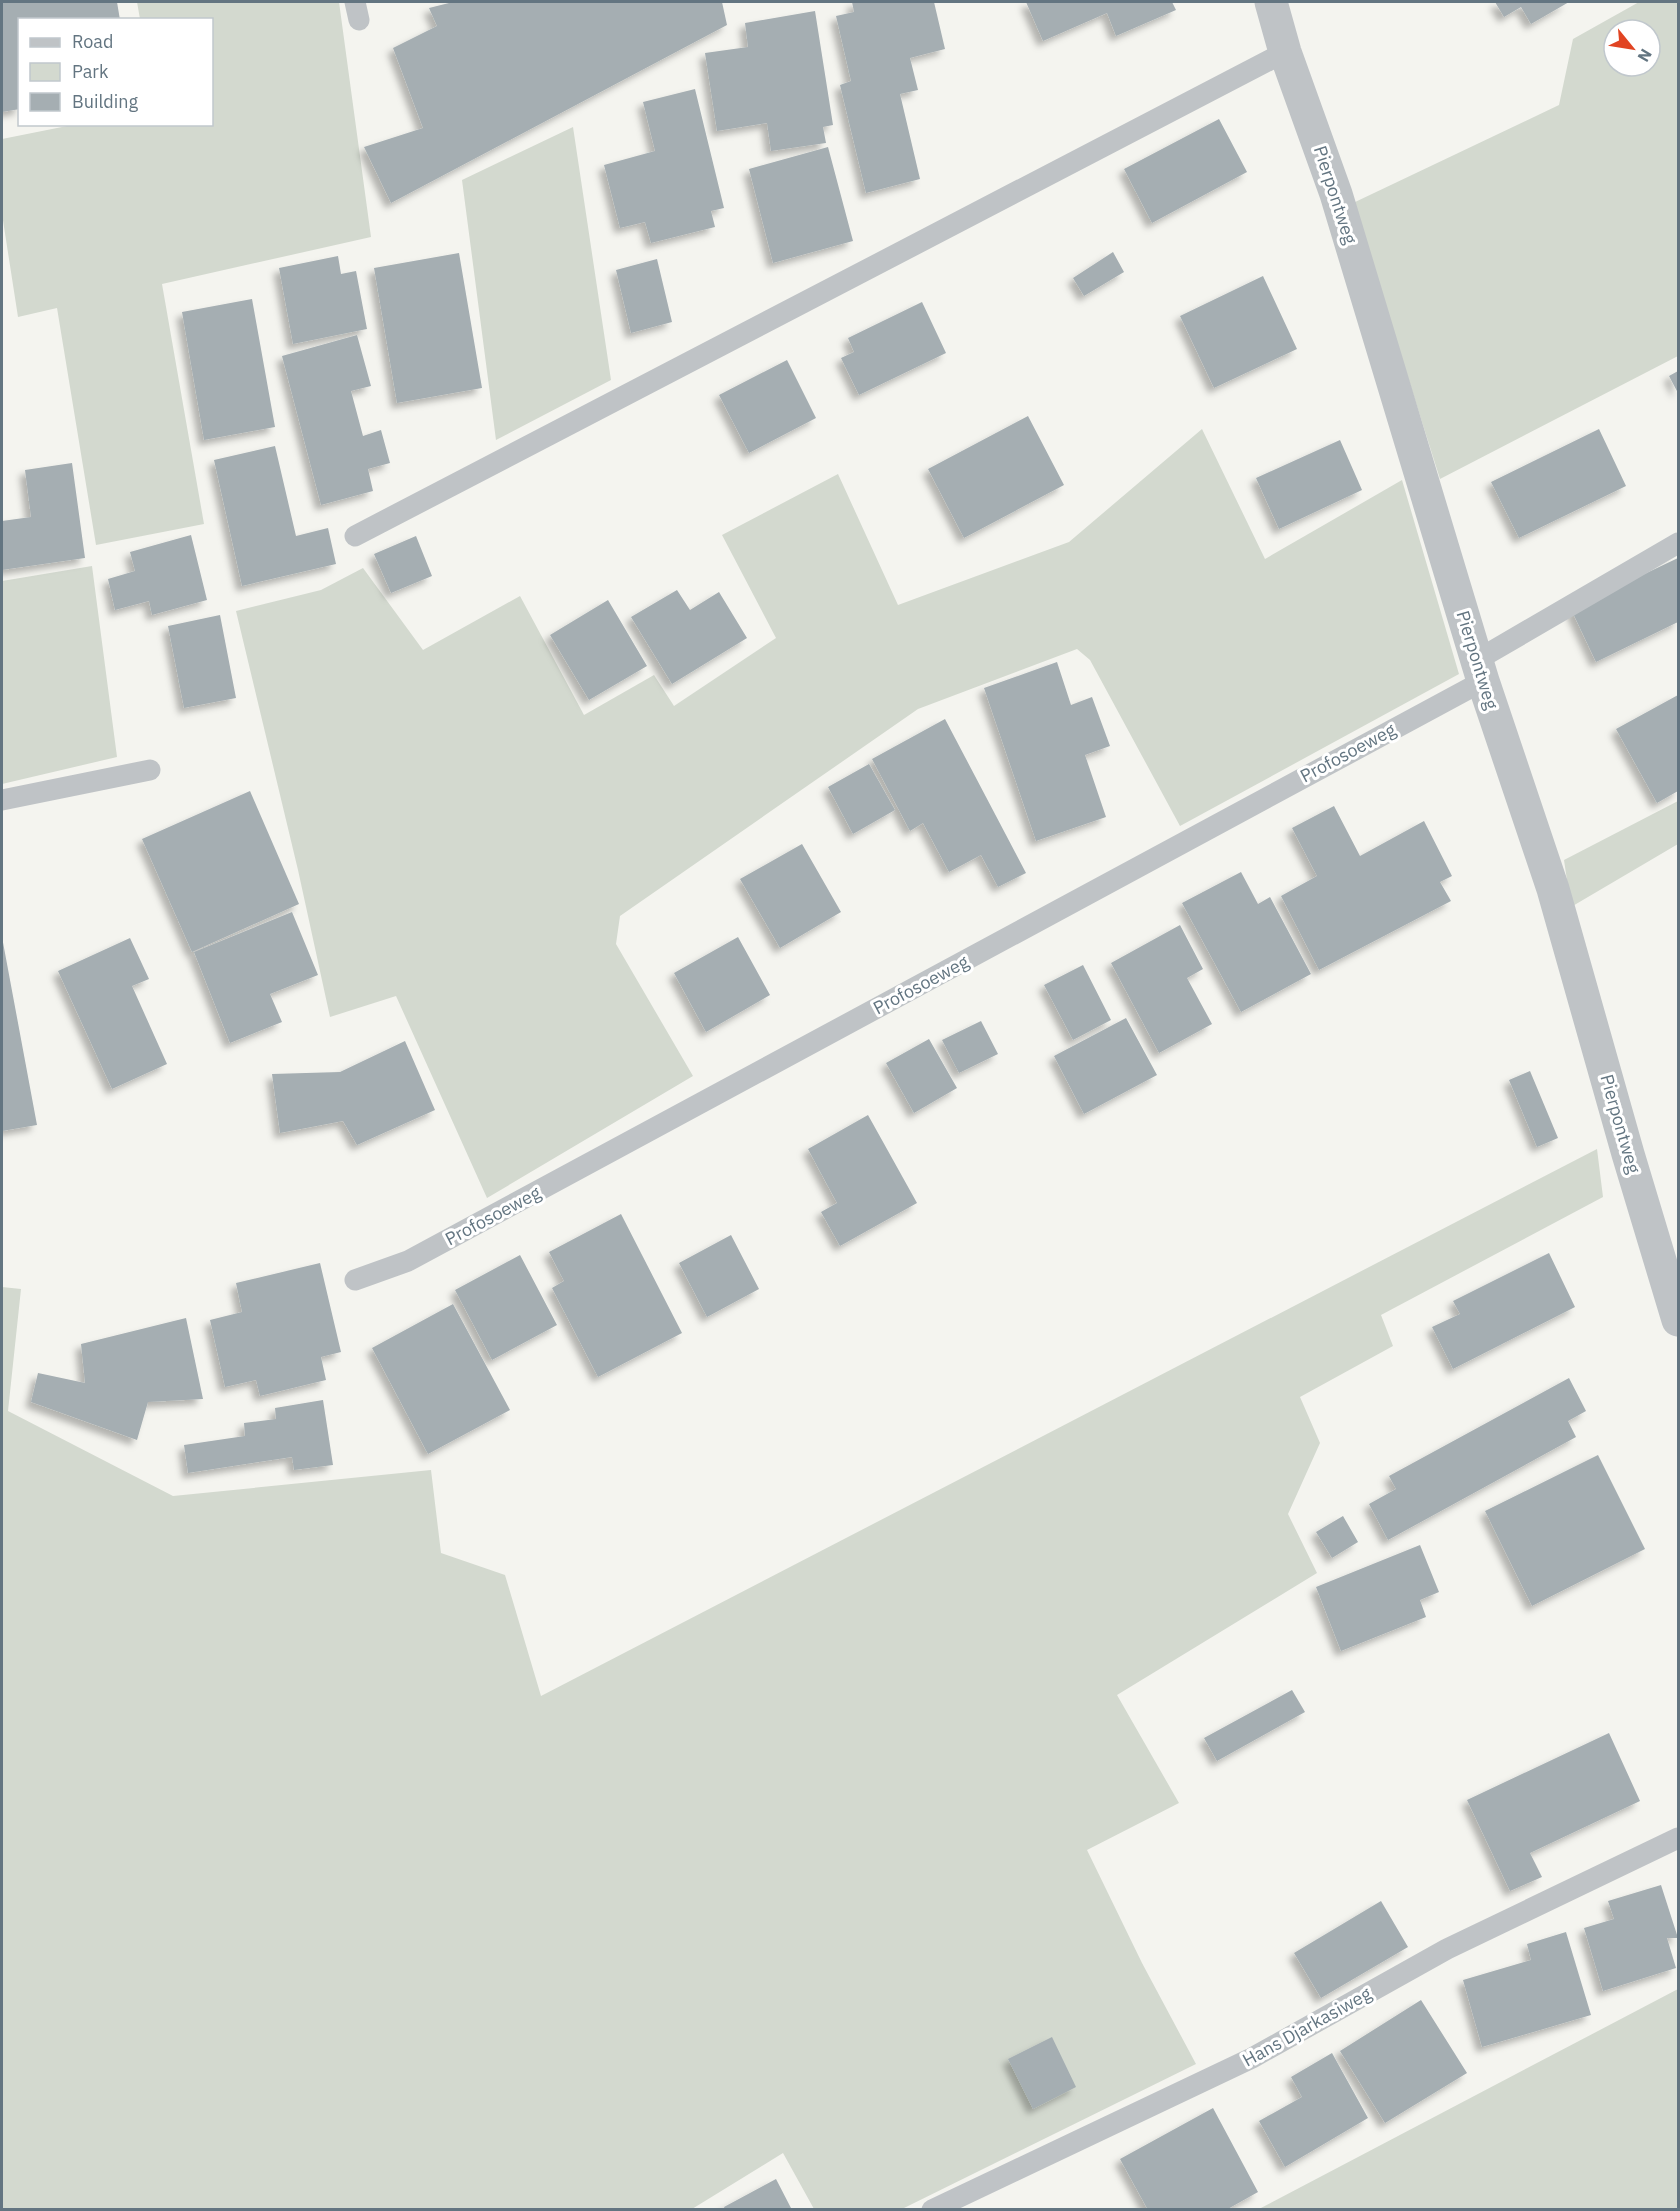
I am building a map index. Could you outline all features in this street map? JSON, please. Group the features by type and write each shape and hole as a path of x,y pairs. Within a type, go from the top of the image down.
{"street":[{"name":"Pierpontweg","path":"1271,2 1286,52 1336,194 1480,670 1553,889 1678,1320"}],"lane":[{"path":"355,536 1286,52"},
{"name":"Profosoeweg","path":"355,1280 408,1262 1480,670 1678,543"},
{"path":"2,800 150,770"},
{"name":"Hans Djarkasiweg","path":"932,2210 1252,2058 1447,1949 1678,1838"}],"green space":[{"path":"137,2 339,2 371,237 162,284 204,524 96,545 57,308 18,317 2,214 2,139 67,126 213,126 213,18 140,18"},
{"path":"1639,2 1678,2 1678,356 1440,479 1353,203 1559,105 1573,39 1602,23 1602,78 1662,78 1662,18 1610,18"},
{"path":"573,127 611,380 496,440 462,180"},
{"path":"1202,429 1265,559 1402,480 1459,674 1180,826 1090,660 1077,649 918,709 620,916 616,944 693,1076 487,1198 396,996 330,1017 298,870 236,611 321,590 363,568 423,650 520,596 584,715 654,675 674,706 776,638 722,535 838,474 898,605 1069,542"},
{"path":"92,566 117,757 2,784 2,581"},
{"path":"1678,801 1678,844 1571,907 1564,860"},
{"path":"1597,1149 1603,1197 1381,1315 1393,1346 1300,1397 1320,1443 1288,1514 1317,1573 1117,1695 1179,1803 1087,1850 1142,1963 1196,2064 902,2209 814,2209 783,2153 692,2209 2,2210 2,1287 21,1289 8,1411 173,1496 431,1470 441,1553 505,1575 541,1696"},
{"path":"1678,1989 1678,2209 1259,2209"}],"building":[{"path":"2,2 117,2 120,18 18,18 18,109 2,112"},
{"path":"453,2 722,2 727,25 391,203 364,147 423,128 393,48 437,26 429,8"},
{"path":"852,2 934,2 945,49 910,58 918,90 900,94 920,179 866,193 840,85 851,81 836,16 854,12"},
{"path":"1026,2 1172,2 1176,10 1116,36 1107,13 1043,41"},
{"path":"1495,2 1569,2 1531,24 1521,7 1504,17"},
{"path":"815,11 833,125 823,127 826,143 771,151 767,123 717,131 705,53 748,47 745,23"},
{"path":"695,89 724,208 711,211 715,227 651,243 645,222 620,228 604,165 655,151 643,102"},
{"path":"1219,119 1247,172 1152,223 1124,169"},
{"path":"828,147 853,241 773,263 749,169"},
{"path":"1113,252 1124,272 1084,296 1073,278"},
{"path":"459,253 482,388 397,403 374,268"},
{"path":"338,256 341,274 356,271 367,329 293,344 279,268"},
{"path":"657,259 672,322 631,333 616,270"},
{"path":"1263,276 1297,349 1214,388 1180,316"},
{"path":"252,299 275,427 204,440 182,312"},
{"path":"922,302 946,353 859,395 841,358 854,352 848,338"},
{"path":"357,335 371,386 351,391 363,436 381,430 390,463 368,469 373,491 321,505 282,356"},
{"path":"787,360 816,418 749,453 719,395"},
{"path":"1678,371 1678,393 1669,376"},
{"path":"1028,416 1064,485 964,538 928,469"},
{"path":"1599,429 1626,486 1519,538 1491,482"},
{"path":"1340,440 1362,490 1279,529 1256,478"},
{"path":"275,446 296,536 328,528 336,564 242,586 214,460"},
{"path":"72,463 85,558 2,570 2,521 31,517 25,470"},
{"path":"191,535 207,600 152,615 149,601 115,610 108,579 135,571 130,552"},
{"path":"416,536 432,576 391,593 374,554"},
{"path":"1678,558 1678,622 1596,662 1571,609"},
{"path":"677,590 690,610 719,592 747,638 672,684 631,617"},
{"path":"608,600 647,666 589,700 550,635"},
{"path":"220,615 236,698 184,708 168,626"},
{"path":"1057,662 1071,705 1092,697 1110,746 1085,755 1106,817 1036,841 984,688"},
{"path":"1678,695 1678,791 1657,803 1616,729"},
{"path":"945,719 1026,873 998,887 981,855 949,872 923,823 910,831 872,759"},
{"path":"869,764 895,810 853,834 828,787"},
{"path":"250,791 299,904 192,952 142,839"},
{"path":"1334,806 1360,856 1424,821 1452,876 1440,882 1451,901 1319,970 1281,896 1317,876 1292,828"},
{"path":"802,844 841,912 780,948 740,879"},
{"path":"1241,872 1258,904 1270,897 1311,974 1241,1012 1182,903"},
{"path":"292,912 318,975 270,994 282,1022 230,1043 194,952"},
{"path":"1180,925 1203,969 1187,978 1212,1024 1159,1053 1111,963"},
{"path":"2,937 37,1125 2,1131"},
{"path":"738,937 770,995 706,1032 674,973"},
{"path":"130,938 149,979 132,986 167,1064 112,1089 58,971"},
{"path":"1083,965 1111,1020 1073,1040 1044,985"},
{"path":"1126,1018 1157,1075 1084,1114 1054,1056"},
{"path":"981,1021 998,1054 959,1073 942,1040"},
{"path":"929,1039 957,1088 914,1113 886,1063"},
{"path":"405,1041 435,1110 357,1145 343,1121 280,1133 272,1074 340,1072"},
{"path":"1530,1071 1558,1138 1537,1147 1509,1080"},
{"path":"868,1115 917,1203 840,1246 821,1212 837,1203 808,1149"},
{"path":"621,1214 682,1333 598,1377 552,1288 564,1281 549,1252"},
{"path":"731,1235 759,1289 707,1317 679,1263"},
{"path":"1549,1253 1575,1307 1453,1369 1432,1327 1460,1314 1453,1301"},
{"path":"520,1255 557,1325 492,1360 455,1290"},
{"path":"320,1263 341,1352 321,1357 326,1380 260,1396 256,1380 225,1387 210,1320 242,1312 236,1283"},
{"path":"453,1304 510,1410 428,1454 372,1348"},
{"path":"186,1318 203,1399 148,1402 137,1440 31,1402 38,1373 85,1383 81,1344"},
{"path":"1569,1378 1586,1411 1568,1421 1576,1437 1388,1540 1369,1504 1396,1489 1389,1476"},
{"path":"323,1400 333,1465 294,1470 292,1457 188,1473 184,1445 245,1436 244,1423 276,1419 275,1408"},
{"path":"1598,1455 1645,1549 1532,1606 1485,1511"},
{"path":"1343,1516 1358,1542 1332,1558 1316,1532"},
{"path":"1420,1545 1439,1592 1420,1600 1426,1617 1341,1651 1316,1587"},
{"path":"1292,1690 1305,1712 1217,1761 1204,1738"},
{"path":"1609,1733 1640,1801 1530,1853 1542,1877 1510,1891 1467,1800"},
{"path":"1661,1885 1678,1938 1667,1938 1676,1968 1603,1991 1584,1928 1614,1919 1608,1901"},
{"path":"1381,1901 1408,1947 1321,1998 1294,1953"},
{"path":"1566,1932 1591,2015 1482,2047 1463,1980 1531,1960 1527,1944"},
{"path":"1421,2000 1467,2073 1385,2123 1340,2051"},
{"path":"1052,2037 1076,2087 1033,2109 1008,2059"},
{"path":"1332,2053 1368,2118 1285,2167 1259,2121 1302,2097 1291,2077"},
{"path":"1213,2108 1258,2192 1226,2210 1148,2210 1120,2159"},
{"path":"776,2179 792,2210 725,2210 724,2207"}]}
